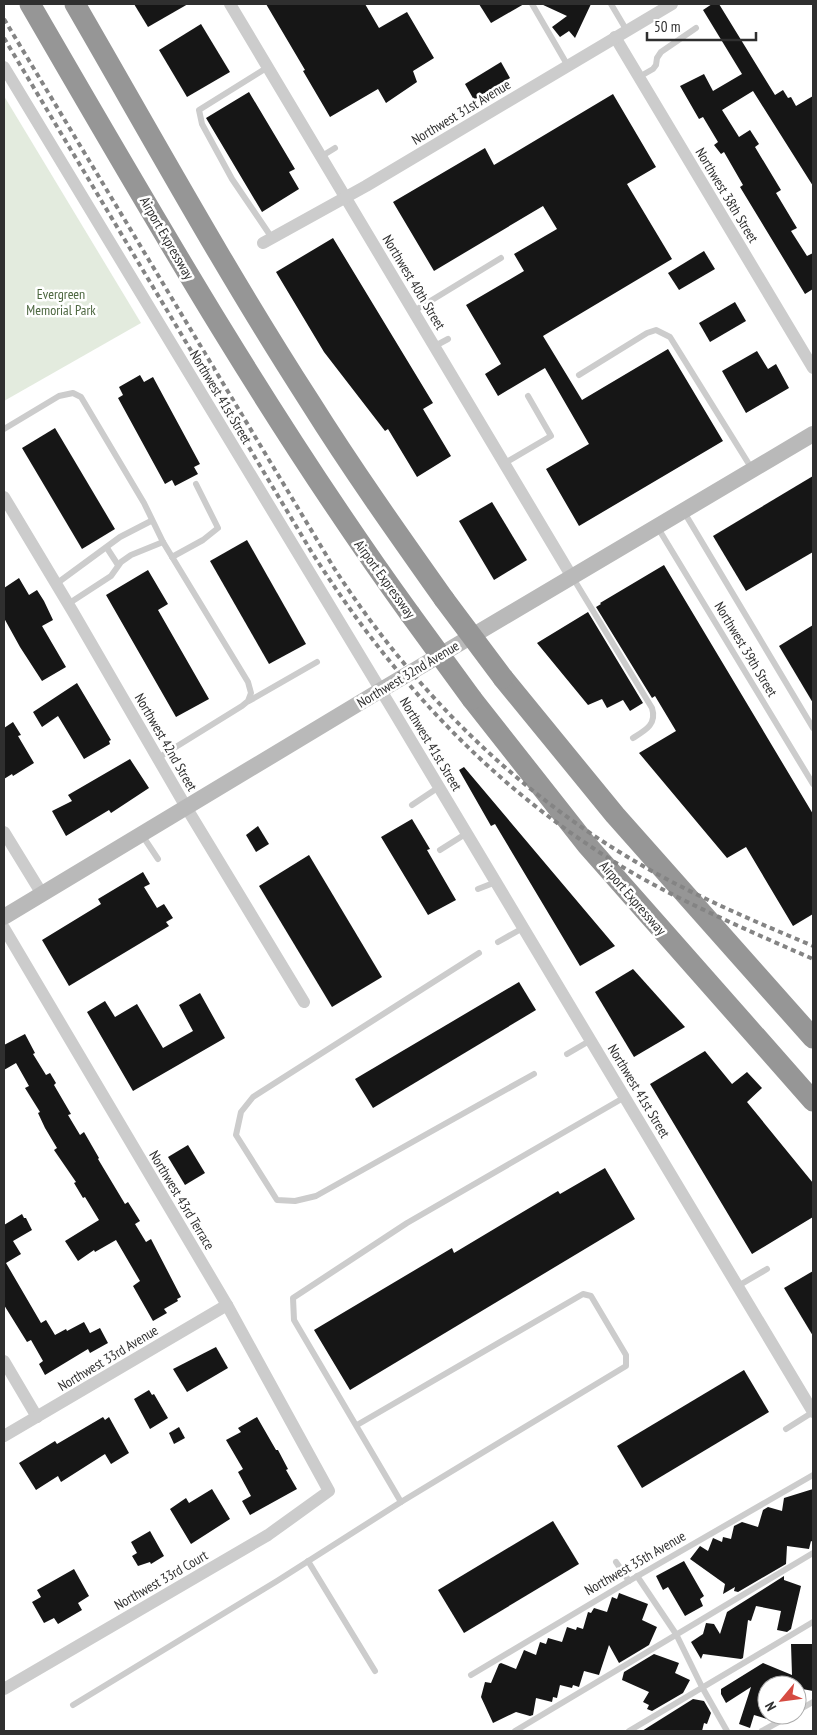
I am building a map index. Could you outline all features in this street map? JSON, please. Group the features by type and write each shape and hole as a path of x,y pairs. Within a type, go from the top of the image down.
{"highway":[{"name":"Airport Expressway","path":"30,4 215,320 269,407 356,539 472,700 593,852 813,1101"},
{"path":"75,4 246,300 310,402 444,599 503,678 615,815 813,1038"}],"main road":[{"name":"Northwest 32nd Avenue","path":"4,917 381,690 813,434"}],"street":[{"name":"Northwest 40th Street","path":"230,4 572,576"},
{"name":"Northwest 31st Avenue","path":"267,241 672,4"},
{"name":"Northwest 38th Street","path":"616,37 813,368"},
{"name":"Northwest 41st Street","path":"4,67 381,690 813,1412"},
{"name":"Northwest 42nd Street","path":"4,497 186,807 304,1002"},
{"path":"4,832 42,894"},
{"name":"Northwest 43rd Terrace","path":"4,928 226,1305 329,1491"},
{"name":"Northwest 33rd Avenue","path":"4,1436 226,1305"},
{"path":"4,1361 37,1417"},
{"name":"Northwest 33rd Court","path":"4,1689 268,1535 329,1491"}],"lane":[{"path":"532,4 568,66"},
{"path":"611,4 627,30"},
{"path":"639,76 652,69 661,52 696,28"},
{"path":"267,241 202,124 199,110 268,67"},
{"path":"322,156 335,148"},
{"path":"414,311 501,258"},
{"path":"579,375 647,333 656,330 670,336 753,470"},
{"path":"435,346 448,339"},
{"path":"4,429 58,396 73,393 81,397 144,503 163,542 248,682 252,693 248,701"},
{"path":"506,463 551,436 528,396"},
{"path":"172,557 204,540 218,528 196,484"},
{"path":"684,511 813,728"},
{"path":"56,584 120,538 151,520"},
{"name":"Northwest 39th Street","path":"657,527 813,784"},
{"path":"68,604 111,576 118,565 131,555 163,542"},
{"path":"107,548 118,565"},
{"path":"572,576 652,708 654,714 653,721 648,728 633,738"},
{"path":"158,758 248,701 317,662"},
{"path":"412,805 439,787"},
{"path":"440,850 467,833"},
{"path":"142,834 158,859"},
{"path":"478,889 496,882"},
{"path":"498,942 523,928"},
{"path":"479,953 253,1097 241,1112 236,1135 277,1200 295,1201 316,1196 534,1074"},
{"path":"567,1054 591,1040"},
{"path":"402,1502 294,1320 293,1298 407,1223 625,1097"},
{"path":"738,1286 767,1269"},
{"path":"73,1705 626,1366 626,1355 591,1296 583,1294 357,1425"},
{"path":"786,1429 813,1412"},
{"name":"Northwest 35th Avenue","path":"471,1675 637,1576 813,1475"},
{"path":"516,1731 813,1554"},
{"path":"308,1561 375,1671"},
{"path":"616,1562 629,1581"},
{"path":"637,1576 676,1634 702,1687 727,1731"},
{"path":"629,1731 813,1622"}],"green space":[{"name":"Evergreen Memorial Park","path":"4,96 141,323 4,401"}],"building":[{"path":"134,4 188,4 148,27"},
{"path":"266,4 365,4 379,28 407,12 434,58 413,71 417,82 386,103 378,89 330,117"},
{"path":"479,4 524,4 491,23"},
{"path":"541,4 591,4 575,38 569,31 560,37 552,27 567,16"},
{"path":"712,4 719,4 775,95 783,90 788,98 791,97 796,106 813,96 813,186 753,91 722,110 739,137 750,130 759,144 755,147 781,190 776,193 797,228 791,231 807,256 813,253 813,289 805,294 740,187 743,185 724,152 721,154 714,145 718,142 703,117 699,119 680,86 704,74 713,91 742,74 703,10"},
{"path":"201,24 230,72 187,97 159,50"},
{"path":"501,62 510,78 474,100 465,84"},
{"path":"249,92 295,169 289,172 299,189 262,212 206,118"},
{"path":"613,94 656,167 627,184 672,259 543,336 582,400 668,349 723,441 579,526 546,469 589,444 545,368 498,396 485,374 501,364 466,305 524,271 514,254 557,229 543,206 434,271 393,202 485,148 494,165"},
{"path":"333,238 433,403 423,409 451,456 417,477 388,429 385,431 324,352 276,272"},
{"path":"704,251 715,269 679,290 668,273"},
{"path":"735,302 746,321 710,342 699,323"},
{"path":"757,351 768,369 776,364 789,388 746,413 722,371"},
{"path":"140,375 144,382 153,377 200,464 194,467 198,474 175,486 172,480 165,484 118,398 123,395 119,387"},
{"path":"55,428 115,529 82,549 22,448"},
{"path":"813,476 813,552 746,591 713,536"},
{"path":"492,502 527,560 494,580 459,521"},
{"path":"247,540 306,644 269,664 210,561"},
{"path":"664,565 813,814 813,914 793,926 746,847 727,858 639,753 676,731 655,696 652,698 596,607"},
{"path":"148,570 168,604 158,610 209,699 176,717 106,595"},
{"path":"19,578 29,595 37,590 44,601 53,620 42,626 66,667 42,681 4,618 4,588"},
{"path":"588,612 643,703 630,711 623,700 607,708 602,699 588,705 537,643"},
{"path":"813,625 813,703 779,646"},
{"path":"77,683 111,740 109,741 110,744 84,759 58,716 42,727 33,712"},
{"path":"13,722 21,735 18,736 34,763 13,776 12,774 4,779 4,728"},
{"path":"130,759 149,788 111,813 109,810 66,836 52,811 72,801 68,795"},
{"path":"464,767 615,946 580,966 495,824 491,826 459,770"},
{"path":"412,819 430,849 427,850 456,900 428,915 381,837"},
{"path":"258,826 269,844 256,852 246,835"},
{"path":"309,855 382,977 332,1007 259,886"},
{"path":"143,872 150,884 144,887 157,908 164,904 173,918 166,922 169,926 69,986 42,940 101,904 98,899"},
{"path":"633,969 685,1027 634,1057 595,992"},
{"path":"519,982 536,1010 373,1108 355,1079"},
{"path":"200,993 225,1038 133,1091 87,1012 105,1001 115,1017 137,1004 163,1048 193,1031 179,1005"},
{"path":"25,1034 35,1053 33,1054 46,1075 50,1073 56,1083 54,1085 71,1114 68,1115 80,1135 84,1132 125,1204 128,1202 140,1221 135,1224 146,1242 151,1239 181,1297 177,1299 178,1301 164,1309 167,1313 153,1321 133,1286 140,1281 116,1240 95,1252 94,1250 78,1261 65,1241 99,1220 85,1197 83,1198 74,1183 76,1182 54,1150 57,1148 45,1128 38,1113 40,1112 25,1088 29,1086 16,1063 4,1070 4,1045"},
{"path":"705,1051 732,1084 747,1072 762,1088 747,1102 813,1183 813,1217 752,1254 650,1084"},
{"path":"188,1145 205,1173 185,1185 168,1157"},
{"path":"605,1168 635,1219 350,1390 314,1330 452,1248 454,1253 558,1191 560,1194"},
{"path":"22,1214 32,1230 13,1241 21,1254 6,1263 41,1323 46,1320 55,1335 84,1322 90,1333 100,1328 108,1343 90,1353 88,1349 45,1375 39,1364 43,1361 31,1340 27,1342 4,1305 4,1225"},
{"path":"813,1271 813,1336 784,1288"},
{"path":"216,1347 228,1368 187,1392 173,1369"},
{"path":"744,1370 769,1412 642,1488 617,1446"},
{"path":"149,1390 152,1395 154,1394 168,1418 150,1429 134,1399"},
{"path":"103,1417 105,1420 109,1417 129,1453 111,1464 105,1454 61,1482 58,1476 36,1490 19,1463 55,1441 57,1444"},
{"path":"257,1417 276,1450 278,1450 288,1469 286,1470 297,1489 250,1515 242,1501 251,1496 238,1472 243,1469 226,1440 241,1432 238,1428"},
{"path":"179,1427 185,1438 174,1444 169,1433"},
{"path":"212,1489 230,1519 191,1544 170,1509 186,1498 189,1503"},
{"path":"813,1489 813,1542 811,1541 809,1549 787,1546 786,1564 738,1592 734,1591 735,1587 723,1594 725,1584 690,1559 700,1546 708,1551 713,1538 722,1542 723,1537 731,1539 734,1526 742,1522 758,1527 763,1510 768,1507 782,1511 784,1498"},
{"path":"553,1521 579,1564 464,1633 438,1590"},
{"path":"150,1531 164,1556 151,1564 150,1562 138,1566 132,1556 137,1553 131,1542"},
{"path":"684,1561 704,1596 700,1599 703,1606 685,1616 668,1587 663,1590 656,1576"},
{"path":"74,1569 89,1596 78,1603 82,1610 58,1624 54,1618 44,1623 32,1602 41,1597 37,1590"},
{"path":"784,1576 784,1580 801,1586 791,1629 787,1632 777,1630 781,1611 756,1606 751,1621 748,1620 743,1658 703,1654 701,1659 691,1642 703,1634 706,1623 714,1624 720,1634 727,1612"},
{"path":"619,1593 648,1604 642,1620 657,1627 649,1645 619,1663 609,1645 599,1675 584,1671 579,1687 573,1685 572,1688 560,1685 557,1698 553,1697 552,1702 536,1698 533,1715 530,1716 516,1712 493,1723 481,1697 485,1682 491,1683 499,1664 501,1663 516,1669 524,1650 536,1655 540,1642 546,1644 548,1638 562,1642 567,1627 576,1630 577,1627 583,1629 588,1612 591,1613 594,1608 607,1612 612,1597 617,1599"},
{"path":"791,1644 813,1644 813,1691 807,1690 807,1675 792,1675"},
{"path":"654,1654 679,1663 675,1673 690,1680 683,1693 652,1711 647,1709 649,1705 643,1702 649,1692 622,1680 624,1672"},
{"path":"763,1663 792,1675 757,1675 757,1716 754,1715 750,1728 739,1724 751,1687 726,1703 721,1694 721,1689"},
{"path":"693,1699 704,1701 711,1713 707,1724 704,1723 702,1731 642,1731"}],"railway":[{"path":"4,19 334,568 363,611 428,691 501,764 582,828 648,869 694,893 813,946"},
{"path":"4,38 311,551 378,647 415,691 454,733 495,772 539,809 586,843 636,875 679,898 813,959"}]}
